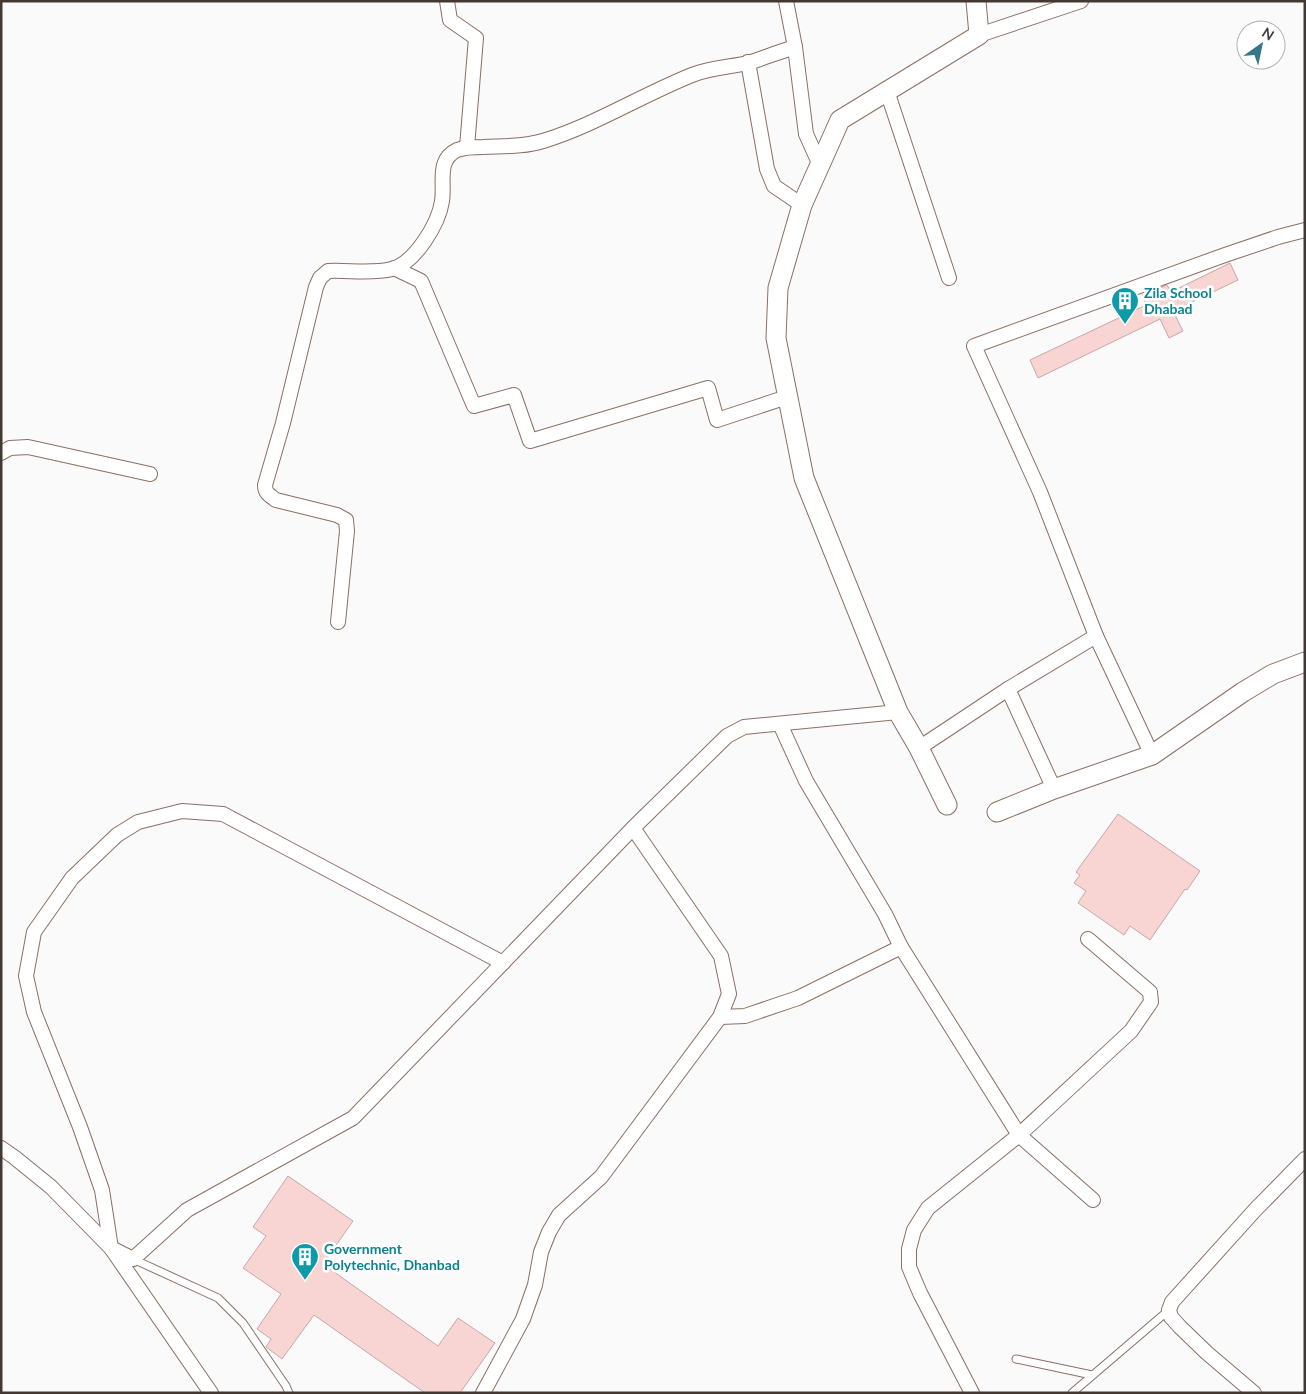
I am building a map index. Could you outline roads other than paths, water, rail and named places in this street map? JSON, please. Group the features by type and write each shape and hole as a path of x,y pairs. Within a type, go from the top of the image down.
{"street":[{"path":"447,1 450,20 476,38 467,147"},
{"path":"786,1 795,47 806,134 820,165"},
{"path":"976,1 980,35"},
{"path":"947,806 919,748 898,712 804,478 776,338 778,288 802,205 840,120 980,35 1080,1"},
{"path":"338,622 347,531 346,520 337,515 276,500 265,491 316,287 320,278 328,271 374,271 394,268 416,252 430,233 439,214 443,200 444,162 449,155 457,150 467,147 533,144 577,129 695,73 748,62 795,47"},
{"path":"748,62 767,169 774,186 802,205"},
{"path":"887,91 949,278"},
{"path":"1152,755 1096,636 1040,492 974,346 1225,255 1305,230"},
{"path":"394,268 421,281 474,406 514,395 530,441 708,388 717,420 787,397"},
{"path":"1,452 10,448 28,447 150,474"},
{"path":"919,748 1008,689 1096,636"},
{"path":"996,812 1054,789 1152,755 1273,674 1303,664"},
{"path":"1008,689 1054,789"},
{"path":"111,1248 133,1259 187,1210 353,1118 633,828 727,736 744,727 898,712"},
{"path":"780,724 806,782 885,914 901,946 1019,1135 1093,1200"},
{"path":"111,1248 102,1190 34,1012 26,976 34,932 72,878 117,834 138,822 182,811 223,814 504,963"},
{"path":"483,1393 523,1319 535,1285 541,1252 548,1232 559,1215 601,1177 720,1017 728,994 721,956 633,828"},
{"path":"972,1393 920,1294 909,1268 909,1249 914,1230 928,1208 1019,1135 1131,1031 1151,1002 1150,992 1088,939"},
{"path":"720,1017 745,1016 798,998 901,946"},
{"path":"1,1148 51,1187 111,1248 211,1393"},
{"path":"1254,1393 1180,1327 1171,1317 1169,1310 1172,1302 1248,1217 1305,1159"}],"lane":[{"path":"133,1259 218,1298 243,1323 289,1393"},
{"path":"1072,1393 1169,1310"},
{"path":"1016,1359 1092,1375"}],"place":[{"name":"Zila School Dhabad","path":"1125,325"},
{"name":"Government Polytechnic, Dhanbad","path":"305,1281"}]}
